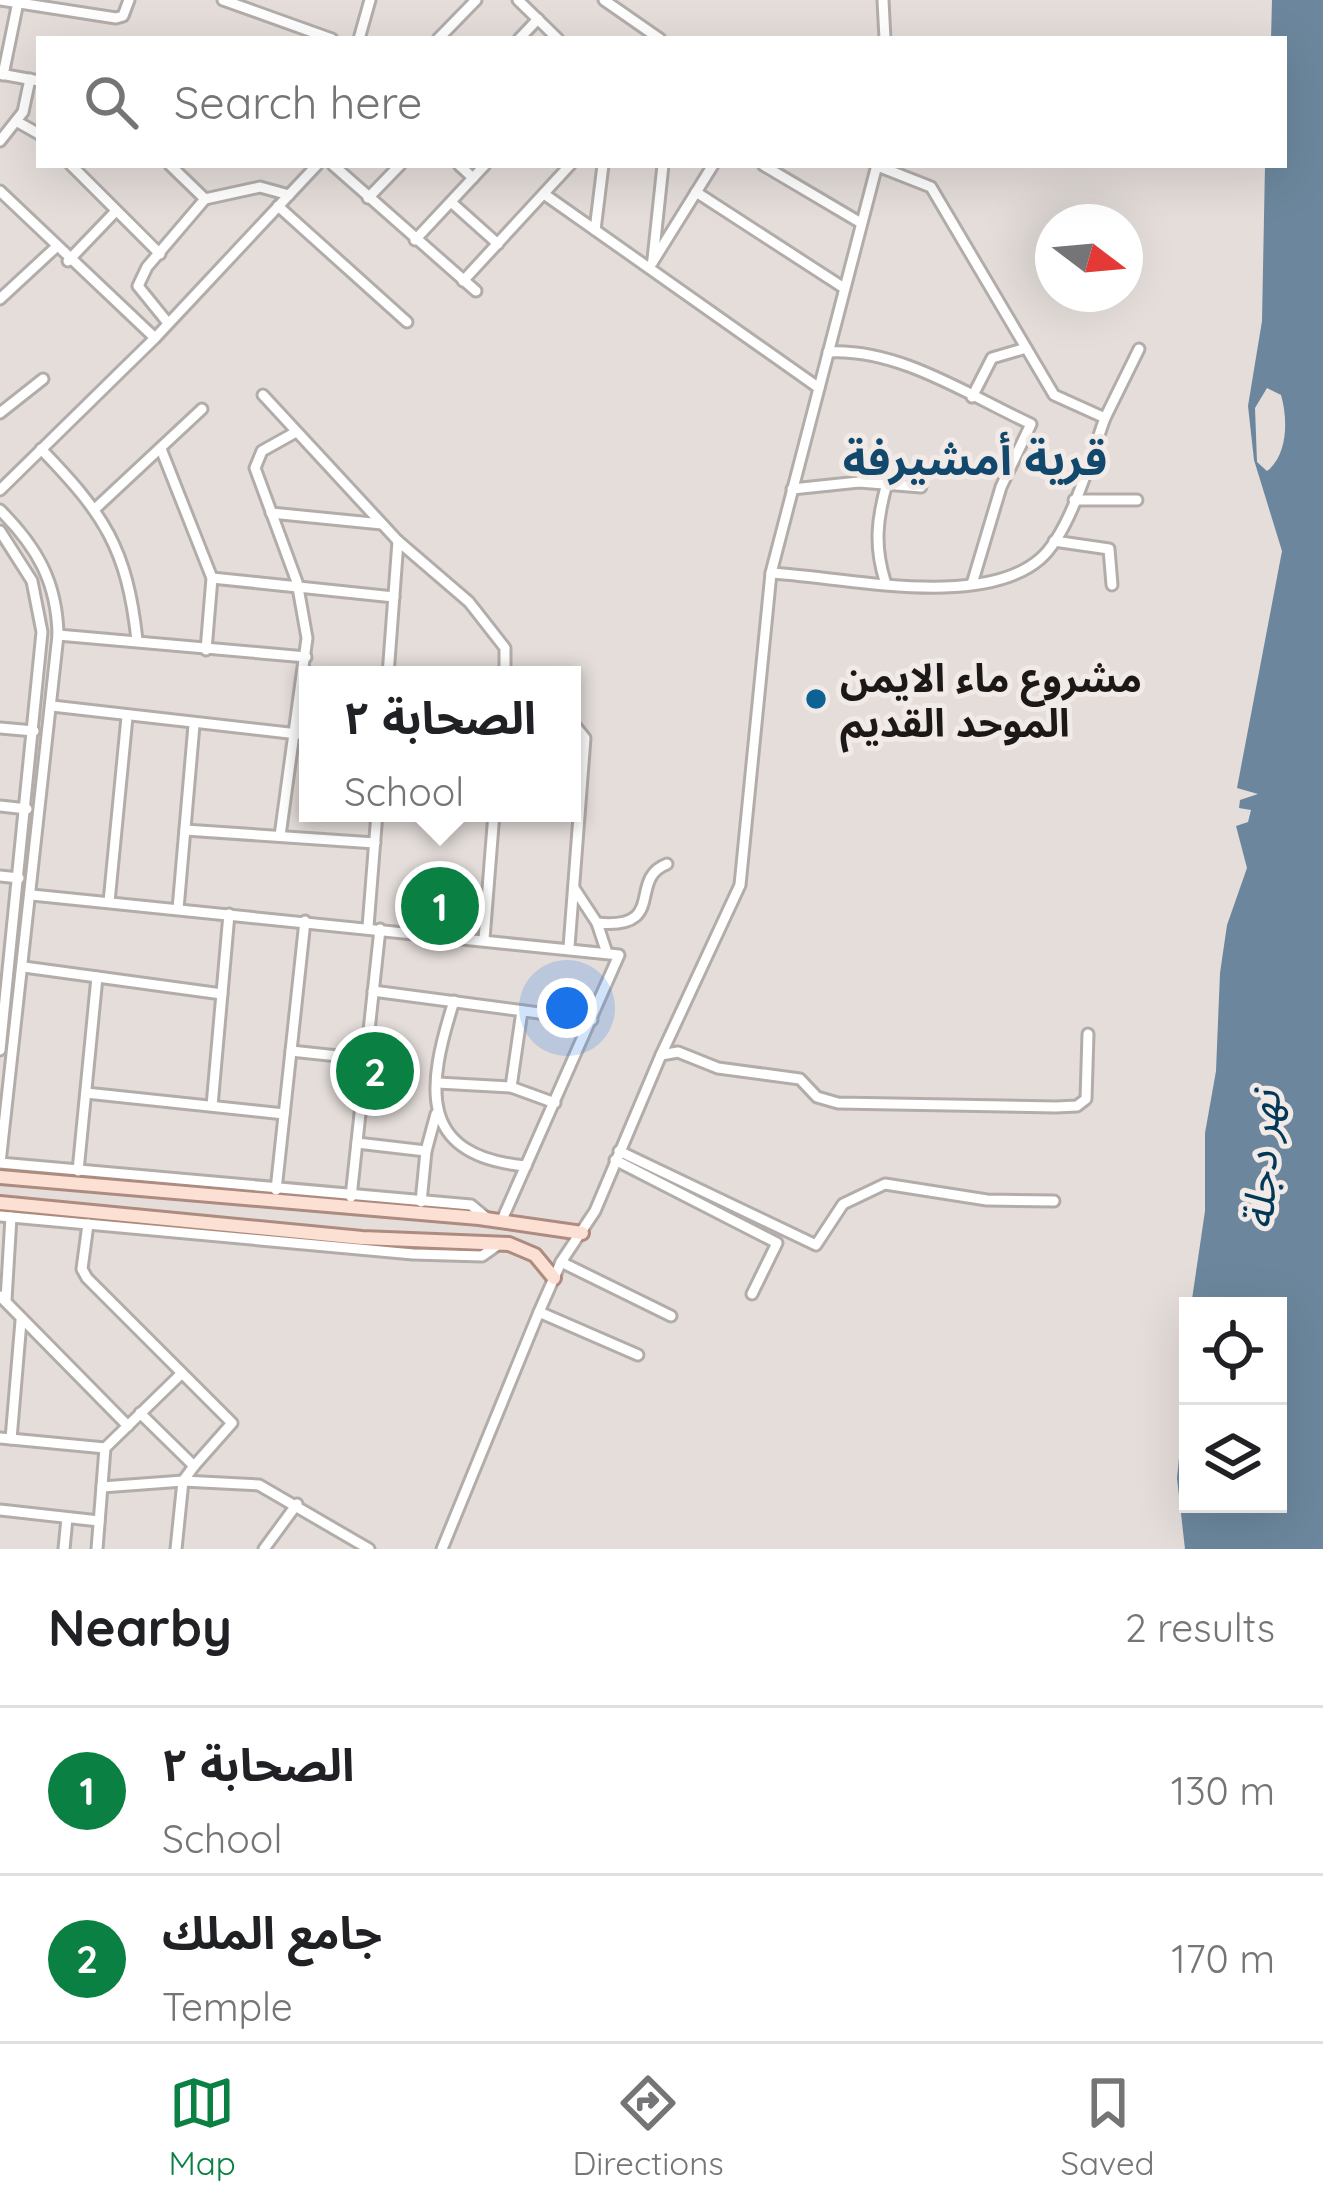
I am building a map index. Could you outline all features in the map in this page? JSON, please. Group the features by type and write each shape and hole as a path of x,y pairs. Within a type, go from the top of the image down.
{"main road":[{"path":"0,1177 132,1183 581,1233"},
{"path":"0,1203 129,1221 388,1240 500,1243 518,1246 542,1261 554,1278"},
{"path":"518,1246 523,1227"}],"street":[{"path":"0,0 53,4 120,18 129,0"},
{"path":"223,0 324,36"},
{"path":"360,36 370,0"},
{"path":"441,36 476,0"},
{"path":"518,0 555,36"},
{"path":"604,0 656,36"},
{"path":"883,0 885,36"},
{"path":"0,141 16,122 35,80 1,75 17,2"},
{"path":"522,36 538,19"},
{"path":"16,122 36,132"},
{"path":"74,168 160,254"},
{"path":"173,168 205,199"},
{"path":"0,490 155,338 314,168"},
{"path":"336,168 476,291"},
{"path":"368,199 397,168"},
{"path":"462,168 473,178"},
{"path":"415,241 482,168"},
{"path":"463,281 567,168"},
{"path":"595,230 603,168"},
{"path":"652,267 663,168"},
{"path":"652,267 711,168"},
{"path":"768,168 861,224"},
{"path":"442,1549 561,1262 581,1233 740,885 771,573 875,168"},
{"path":"884,168 931,187 1057,399 1105,418"},
{"path":"168,323 138,290 147,267 205,199 260,187 289,195"},
{"path":"0,191 68,261 155,338"},
{"path":"696,192 844,288"},
{"path":"544,194 819,388"},
{"path":"451,202 499,244"},
{"path":"278,206 407,322"},
{"path":"68,261 115,212"},
{"path":"0,298 55,248"},
{"path":"972,397 992,358 1026,348"},
{"path":"771,573 920,587 1005,579 1040,559 1074,500 1105,418 1139,349"},
{"path":"828,352 855,350 899,364 1031,424 1001,487 972,584"},
{"path":"0,413 43,379"},
{"path":"262,395 398,541 469,602 502,644 505,666"},
{"path":"97,507 202,409"},
{"path":"296,432 262,452 256,462 298,588 305,666"},
{"path":"41,449 97,507 123,560 137,640"},
{"path":"161,449 212,578 206,650"},
{"path":"792,489 887,483 921,488"},
{"path":"885,581 877,554 877,518 887,483"},
{"path":"1074,500 1137,500"},
{"path":"271,513 382,524"},
{"path":"2,521 46,570 58,635 0,1163 78,1171 132,1183 476,1206 495,1221 526,1166 620,960 606,950 32,895"},
{"path":"0,1050 34,731 39,606 27,569 2,521"},
{"path":"389,666 398,541"},
{"path":"1054,541 1109,549 1112,585"},
{"path":"212,578 394,597"},
{"path":"58,635 306,657"},
{"path":"52,706 298,734"},
{"path":"109,902 127,717"},
{"path":"280,836 299,724"},
{"path":"178,909 194,725"},
{"path":"0,728 34,731"},
{"path":"581,733 585,738 581,793"},
{"path":"0,806 27,809"},
{"path":"351,1197 373,991 376,822"},
{"path":"484,939 493,822"},
{"path":"569,947 579,822"},
{"path":"185,830 374,843"},
{"path":"24,834 38,836"},
{"path":"597,922 632,922 657,868 667,864"},
{"path":"0,876 20,878"},
{"path":"574,888 597,922 606,950"},
{"path":"212,1106 229,914"},
{"path":"276,1190 305,921"},
{"path":"0,938 13,939"},
{"path":"24,967 222,994"},
{"path":"78,1171 97,977"},
{"path":"373,991 592,1020"},
{"path":"421,1202 454,1001"},
{"path":"512,1087 523,1011"},
{"path":"661,1055 678,1052 718,1068 800,1079 829,1102 1077,1106 1086,1099 1088,1034"},
{"path":"291,1051 366,1059"},
{"path":"438,1083 512,1087 555,1102"},
{"path":"86,1093 284,1114"},
{"path":"438,1110 452,1143 483,1157 526,1166"},
{"path":"357,1143 427,1151"},
{"path":"617,1155 816,1246 843,1204 885,1184 987,1200 1054,1202"},
{"path":"617,1155 777,1243 752,1294"},
{"path":"128,1426 3,1298 6,1217 88,1224 129,1221"},
{"path":"88,1224 82,1269 87,1278 232,1423 182,1481 176,1549"},
{"path":"561,1262 671,1316"},
{"path":"539,1312 638,1355"},
{"path":"21,1321 6,1438 105,1448"},
{"path":"97,1549 105,1448 181,1374"},
{"path":"140,1413 194,1466"},
{"path":"102,1487 182,1481 259,1485 369,1549"},
{"path":"264,1549 297,1504"},
{"path":"0,1510 99,1521"},
{"path":"64,1549 67,1517"}],"water":[{"name":"نهر دجلة","path":"1272,0 1323,0 1323,1549 1185,1549 1181,1513 1287,1513 1287,1297 1192,1297 1205,1211 1205,1133 1216,1071 1220,973 1227,925 1247,868 1236,826 1248,822 1251,810 1239,808 1240,800 1258,794 1237,788 1282,551 1254,460 1248,406 1262,321 1265,168 1287,168 1287,36 1271,36","holes":["1267,388 1281,395 1284,436 1279,456 1267,471 1257,462 1255,408"]}],"place":[{"name":"مشروع ماء الايمن الموحد القديم","path":"816,699"},
{"name":"الصحابة ٢","path":"440,906"},
{"name":"جامع الملك","path":"375,1071"}],"district":[{"name":"قرية أمشيرفة","path":"975,458"}]}
